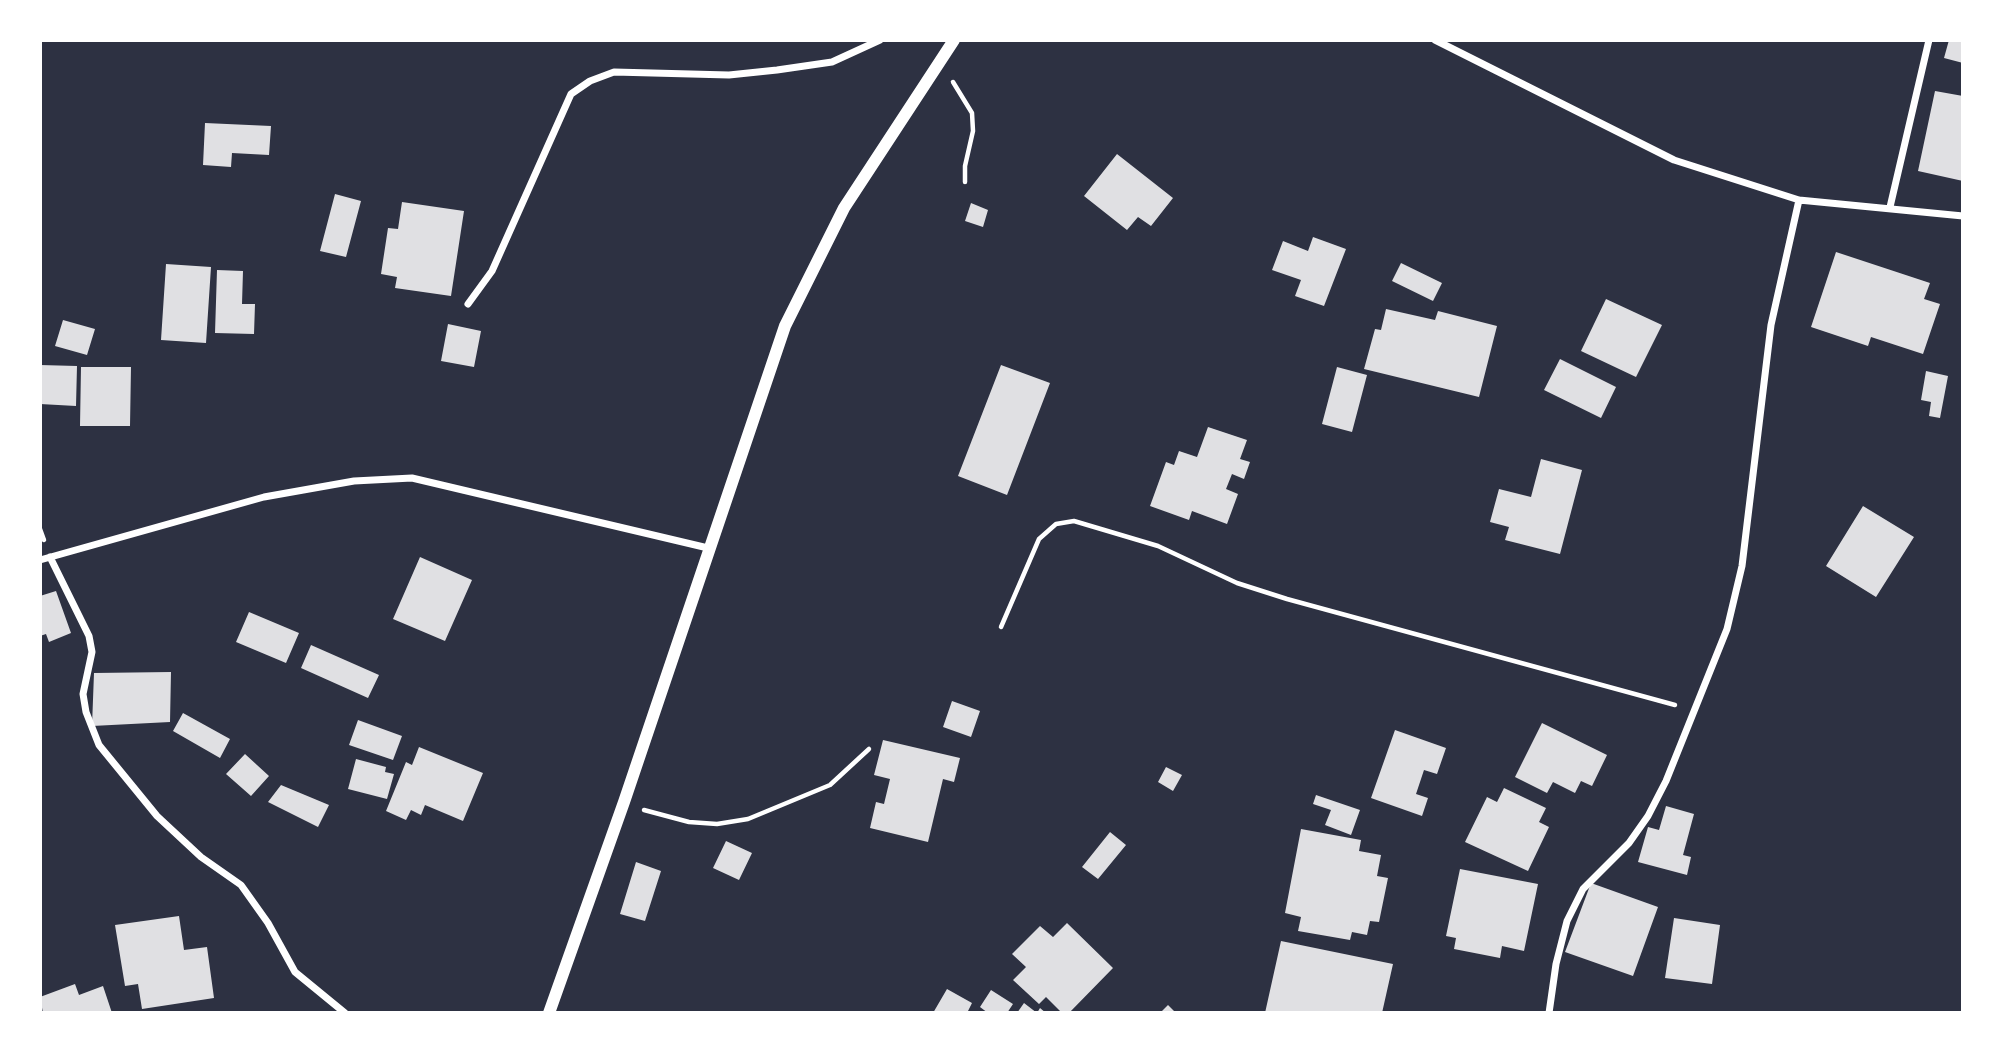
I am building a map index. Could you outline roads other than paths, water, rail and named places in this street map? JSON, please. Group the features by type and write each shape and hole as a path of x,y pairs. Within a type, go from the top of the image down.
{"street":[{"path":"468,304 492,271 571,94 590,81 614,72 664,76 729,75 832,62 880,40"},
{"path":"549,1013 624,802 785,326 844,208 954,40"},
{"path":"1435,40 1674,160 1799,200 1963,216"},
{"path":"1890,207 1929,40"},
{"path":"1549,1013 1556,964 1567,921 1583,889 1629,843 1648,816 1666,781 1727,629 1742,566 1771,325 1799,200"},
{"path":"40,560 264,497 354,481 412,478 708,548"},
{"path":"50,557 89,636 92,652 83,694 86,712 99,744 157,816 201,857 241,885 268,923 295,972 345,1013"}]}
